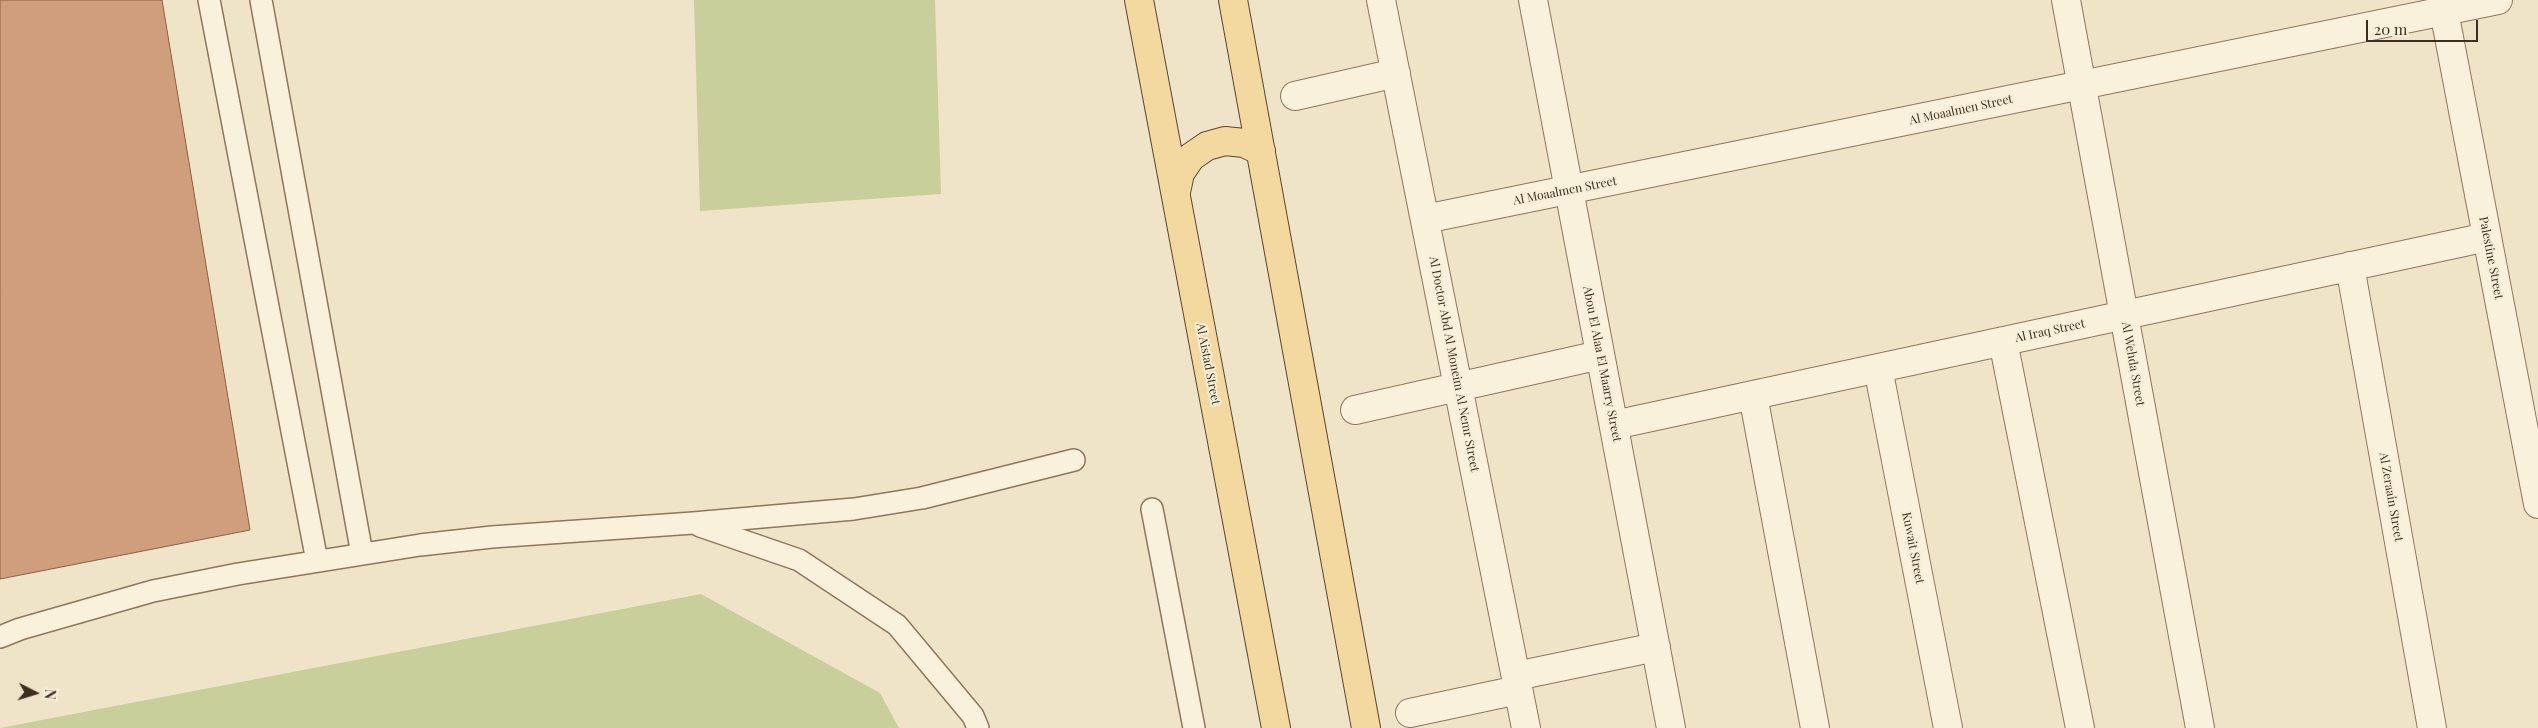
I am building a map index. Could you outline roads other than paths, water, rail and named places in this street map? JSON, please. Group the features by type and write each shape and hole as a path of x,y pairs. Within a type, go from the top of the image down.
{"main road":[{"name":"Al Aistad Street","path":"1139,0 1276,728"},
{"path":"1233,0 1366,728"},
{"path":"1176,192 1180,173 1191,158 1206,146 1224,141 1244,143 1261,151"}],"street":[{"name":"Al Doctor Abd Al Moneim Al Nemr Street","path":"1381,0 1526,728"},
{"name":"Abou El Alaa El Maarry Street","path":"1533,0 1671,728"},
{"name":"Al Wehda Street","path":"2066,0 2200,728"},
{"name":"Al Moaalmen Street","path":"1425,219 2498,0"},
{"name":"Palestine Street","path":"2444,11 2538,504"},
{"path":"1295,96 1396,73"},
{"name":"Al Iraq Street","path":"1614,425 2487,237"},
{"name":"Al Zeraain Street","path":"2350,266 2432,728"},
{"path":"2003,341 2080,728"},
{"path":"1355,410 1600,355"},
{"name":"Kuwait Street","path":"1878,368 1948,728"},
{"path":"1753,396 1816,728"},
{"path":"1410,713 1656,646"}],"lane":[{"path":"209,0 317,561"},
{"path":"261,0 362,554"},
{"path":"0,637 20,629 153,591 238,574 362,554 492,537 693,524 854,509 922,498 1074,460"},
{"path":"1152,509 1194,728"},
{"path":"693,524 799,560 897,626 973,716 978,728"}]}
